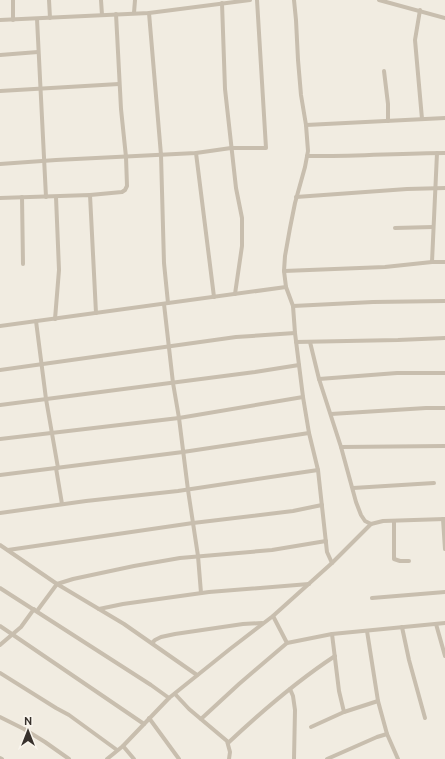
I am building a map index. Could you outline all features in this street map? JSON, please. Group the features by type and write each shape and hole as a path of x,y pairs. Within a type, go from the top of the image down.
{"street":[{"path":"13,0 13,20"},
{"path":"49,0 50,18"},
{"path":"101,0 102,15"},
{"path":"134,13 135,0"},
{"path":"0,20 149,13 250,0"},
{"path":"0,164 45,160 196,153 231,148 267,147 257,0"},
{"path":"294,0 300,95 308,140 306,168 296,197 287,242 284,271 286,287 293,306 303,397 309,433 318,470 327,552 332,563"},
{"path":"379,0 445,18"},
{"path":"222,3 225,89 236,188 242,218 242,246 235,294"},
{"path":"420,10 415,40 422,119"},
{"path":"149,13 161,155 164,263 169,346 198,556 201,594"},
{"path":"0,198 90,195 122,192 125,190 127,186 126,157 121,115 116,14"},
{"path":"37,19 46,197"},
{"path":"0,55 38,52"},
{"path":"384,71 388,104 388,121"},
{"path":"0,91 120,84"},
{"path":"306,125 445,118"},
{"path":"196,153 214,297"},
{"path":"432,262 437,153"},
{"path":"307,156 338,157 373,154 445,153"},
{"path":"296,197 445,188"},
{"path":"90,195 96,314"},
{"path":"22,197 23,264"},
{"path":"55,319 58,270 56,197"},
{"path":"395,228 433,228"},
{"path":"284,271 385,267 445,262"},
{"path":"0,326 286,287"},
{"path":"293,306 373,302 445,301"},
{"path":"36,321 62,504"},
{"path":"0,370 236,337 295,333"},
{"path":"296,342 445,338"},
{"path":"310,342 319,379 361,515 371,524"},
{"path":"0,405 299,365"},
{"path":"319,379 396,373 445,373"},
{"path":"0,439 180,418 303,397"},
{"path":"331,414 445,408"},
{"path":"0,475 183,452 309,433"},
{"path":"341,447 445,446"},
{"path":"0,513 62,504 188,490 318,470"},
{"path":"353,488 434,483"},
{"path":"8,550 322,505"},
{"path":"107,759 123,746 170,698 273,616 332,563 371,524 394,521 444,519 445,549"},
{"path":"394,521 394,559 409,561"},
{"path":"0,645 21,627 57,584 73,578 134,566 198,556 272,550 326,541"},
{"path":"0,545 57,584 124,624 198,675"},
{"path":"99,609 123,604 201,594 309,584"},
{"path":"0,588 170,698"},
{"path":"372,598 445,592"},
{"path":"273,616 287,643"},
{"path":"152,643 161,637 175,634 243,624 263,623"},
{"path":"202,719 239,684 287,643 332,634 445,623"},
{"path":"436,624 445,656"},
{"path":"0,626 144,724"},
{"path":"402,627 411,668 425,718"},
{"path":"367,631 378,701 388,734 398,759"},
{"path":"332,634 339,691 344,712"},
{"path":"228,743 290,689 335,656"},
{"path":"0,673 56,708 69,714 117,750"},
{"path":"290,689 295,705 294,759"},
{"path":"175,694 228,743 230,752 229,759"},
{"path":"311,727 344,712 378,701"},
{"path":"0,717 35,735 69,759"},
{"path":"149,718 179,759"},
{"path":"327,759 377,737 388,734"},
{"path":"123,746 134,759"}]}
